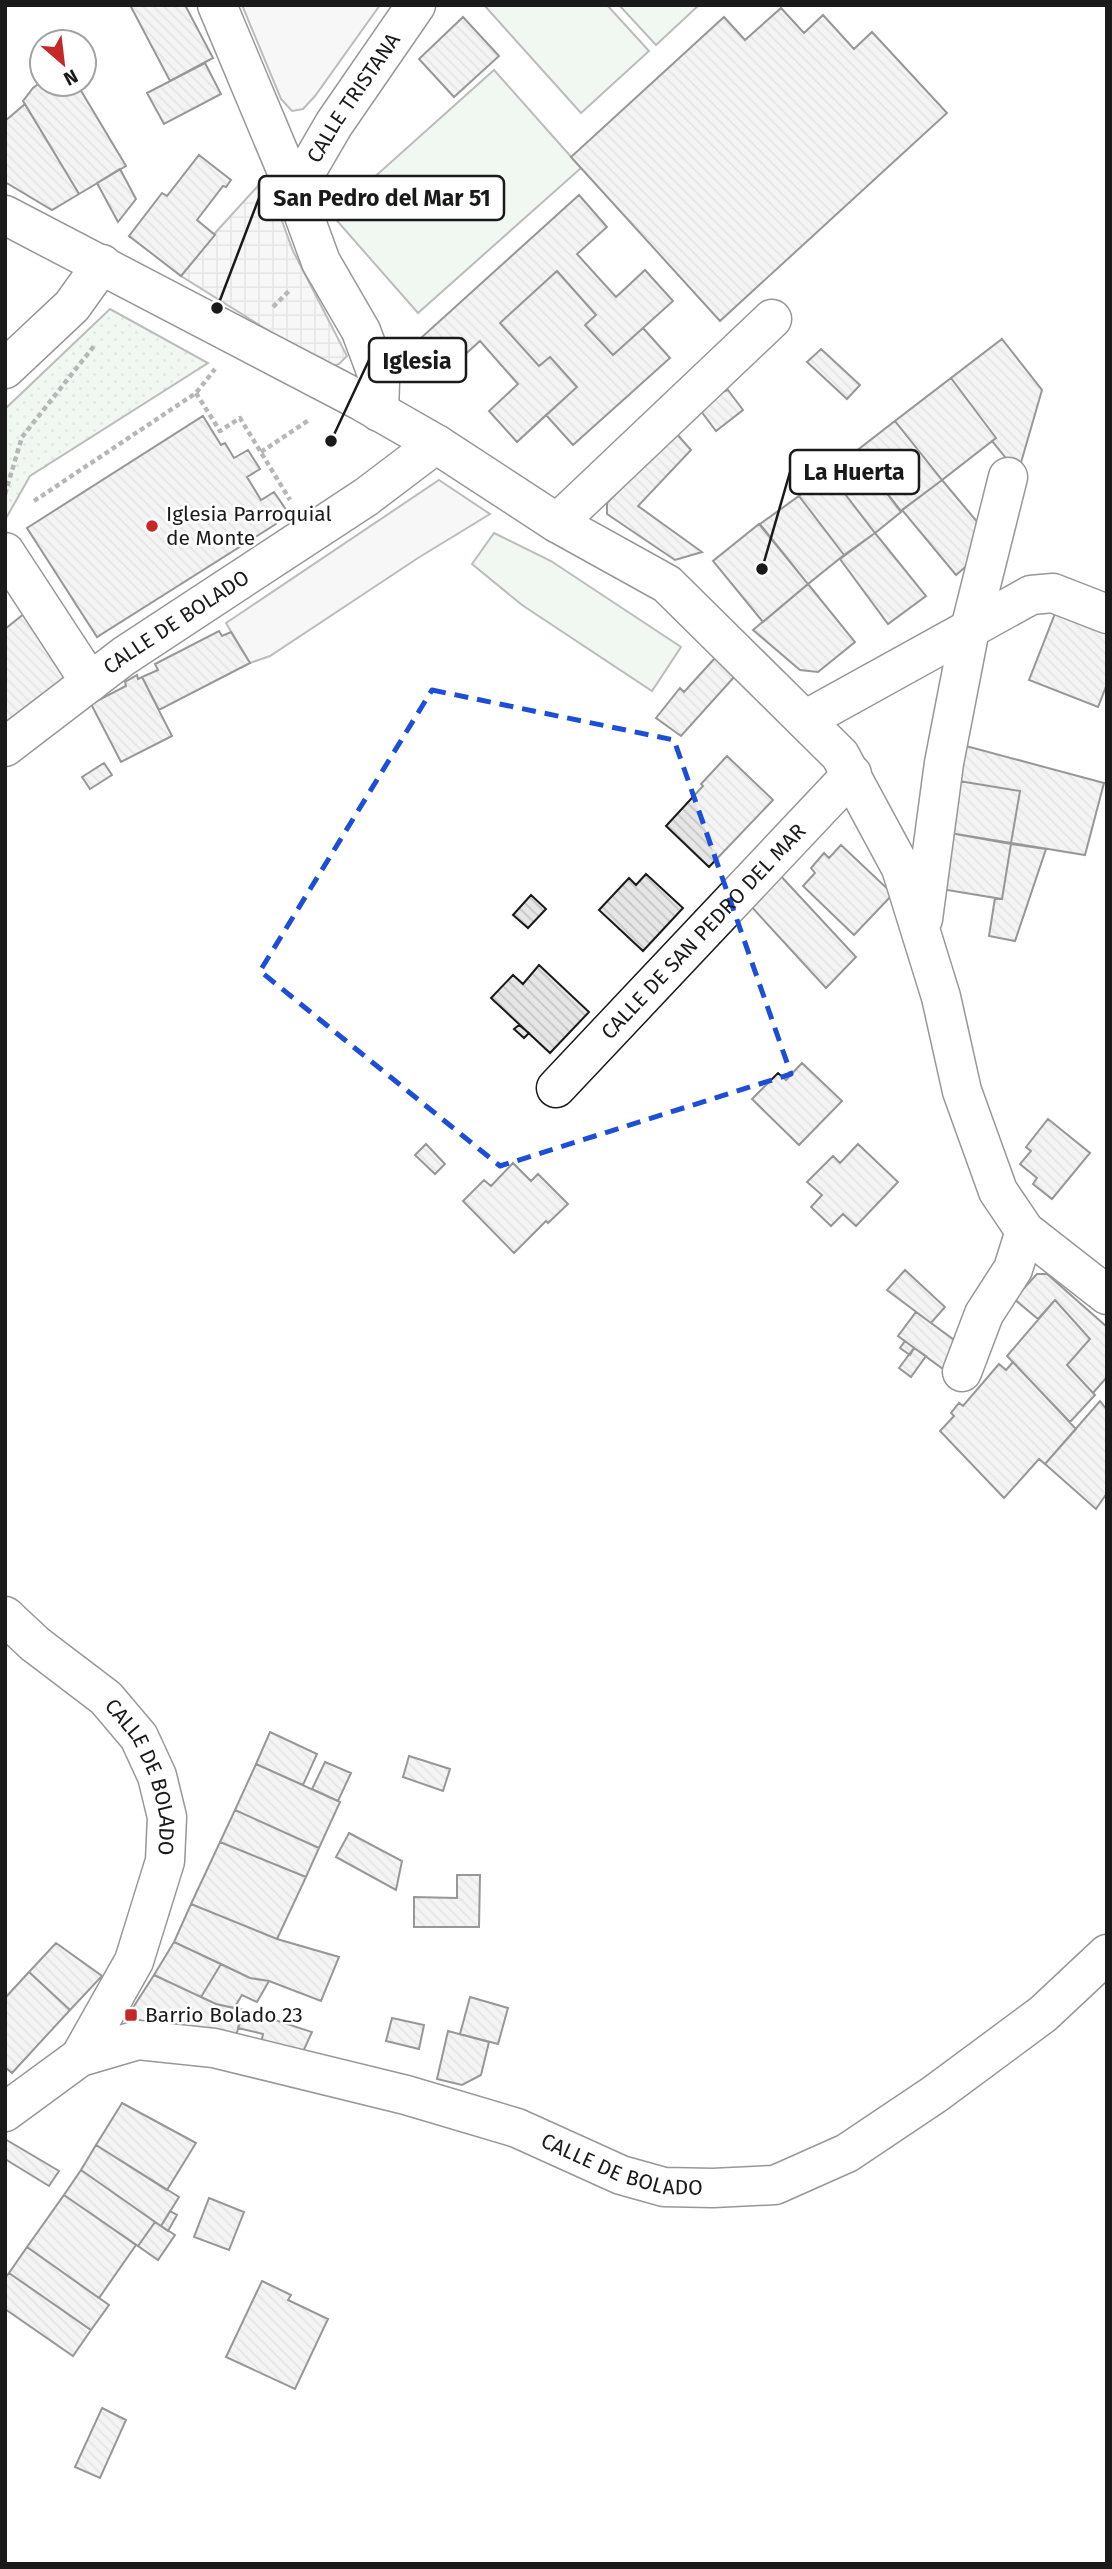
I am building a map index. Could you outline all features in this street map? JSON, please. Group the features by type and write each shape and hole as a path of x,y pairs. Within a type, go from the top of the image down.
{"street":[{"name":"CALLE TRISTANA","path":"217,5 295,191 321,262 361,331 372,358 380,382 364,403"},
{"name":"CALLE TRISTANA","path":"295,191 334,124 416,5"},
{"path":"5,215 241,336 364,403 436,444 557,523 667,584 841,755 901,868 941,997 962,1091 998,1191 1025,1231 1107,1295"},
{"path":"5,369 72,306 102,264"},
{"path":"557,523 772,318"},
{"name":"CALLE DE BOLADO","path":"5,747 124,656 366,497 436,444"},
{"path":"921,929 944,763 970,629 1007,477"},
{"name":"CALLE DE BOLADO","path":"5,552 90,682"},
{"path":"805,720 1031,595 1054,593 1107,614"},
{"name":"CALLE DE SAN PEDRO DEL MAR","path":"556,1088 852,774"},
{"path":"962,1372 984,1314 1013,1269 1025,1231"},
{"name":"CALLE DE BOLADO","path":"5,1616 35,1644 106,1698 139,1737 157,1776 167,1817 165,1861 134,1961 80,2057"},
{"name":"CALLE DE BOLADO","path":"5,2112 80,2057 138,2040 214,2048 406,2095 517,2128 621,2175 664,2187 775,2185 847,2153 935,2094 1043,2014 1107,1954"}],"path":[{"path":"34,501 196,393 241,336 321,262"},
{"path":"5,494 22,438 95,345"},
{"path":"196,393 220,431 240,418 311,533"},
{"path":"261,452 364,403"}],"highlighted area":[{"path":"432,690 674,740 791,1074 500,1166 260,971"}],"green space":[{"path":"484,5 607,5 649,51 581,113"},
{"path":"619,5 699,5 656,45"},
{"path":"494,70 581,168 418,313 332,215"},
{"path":"110,309 208,363 30,476 5,520 5,409"},
{"path":"494,533 551,561 681,647 652,691 522,605 472,564"}],"shaded area":[{"path":"242,5 380,5 315,96 303,109 292,111 281,99"},
{"path":"266,177 293,251 347,356 339,364 328,368 181,276 215,233"},
{"path":"439,480 490,514 270,656 250,663 226,623"}],"building":[{"path":"130,5 185,5 213,58 170,81"},
{"path":"781,8 804,33 823,15 854,49 872,32 947,113 720,321 571,157 724,17 745,40"},
{"path":"463,17 499,56 454,97 419,59"},
{"path":"205,63 221,94 164,124 147,93"},
{"path":"28,94 28,98 85,98 126,166 79,194 23,101"},
{"path":"25,104 79,194 52,210 5,182 5,121"},
{"path":"199,155 231,180 226,187 223,186 197,220 215,235 181,276 129,236 162,193 167,196"},
{"path":"120,169 136,199 118,222 97,183"},
{"path":"579,195 607,227 577,254 616,297 645,270 673,301 643,328 670,358 573,445 546,415 517,442 489,411 518,384 480,341 450,368 422,337"},
{"path":"579,195 607,227 577,254 616,297 645,270 673,301 613,355 585,325 596,315 557,271 500,323 539,366 550,357 577,387 517,442 489,411 518,384 480,341 450,368 422,337"},
{"path":"557,271 596,315 585,325 613,355 643,328 670,358 573,445 546,415 577,387 550,357 539,366 500,323"},
{"path":"1002,339 1042,390 1018,473 992,441 996,438 951,378"},
{"path":"821,349 860,385 847,399 807,362"},
{"path":"951,378 996,438 942,480 895,421"},
{"path":"728,390 743,410 716,431 698,407 711,396"},
{"name":"Iglesia Parroquial de Monte","path":"203,416 221,445 225,443 234,458 248,450 260,469 247,477 261,500 274,492 287,511 274,520 276,524 97,637 27,528"},
{"path":"895,421 942,480 901,511 855,452"},
{"path":"675,432 691,450 638,506 702,552 675,560 607,514 607,503"},
{"path":"855,452 901,512 875,533 828,472"},
{"path":"828,472 875,533 844,555 799,496 808,488 804,483 817,473 821,478"},
{"path":"942,480 984,530 977,557 956,575 902,510"},
{"path":"799,496 844,555 808,584 760,524"},
{"path":"759,524 808,584 763,622 713,561"},
{"path":"875,533 926,596 888,624 840,559"},
{"path":"808,584 855,642 818,672 800,670 753,630"},
{"path":"1056,611 1107,631 1107,684 1098,707 1029,680"},
{"path":"25,613 69,675 5,725 5,629"},
{"path":"219,631 222,636 231,632 250,663 159,710 142,677 158,670 155,664"},
{"path":"715,658 735,676 681,736 656,718 680,688 684,692"},
{"path":"137,675 138,679 142,677 172,736 121,762 91,704 126,686 125,682"},
{"path":"966,746 1104,783 1085,855 1011,843 1020,791 959,781"},
{"path":"727,756 773,800 709,867 666,826"},
{"path":"104,763 112,775 90,789 82,777"},
{"path":"959,781 1020,791 1011,843 950,833"},
{"path":"950,833 1011,844 1002,899 941,889"},
{"path":"1011,844 1046,849 1015,941 989,936 995,898 1002,899"},
{"path":"841,845 893,894 854,935 803,886 815,873 811,868 824,853 829,858"},
{"path":"778,873 856,957 826,988 749,904"},
{"path":"646,874 683,908 643,951 599,910 629,878 636,885"},
{"path":"531,895 546,909 528,928 513,915"},
{"path":"539,965 589,1012 550,1053 491,998 513,975 523,984"},
{"path":"519,1025 529,1033 524,1038 514,1029"},
{"path":"802,1063 842,1101 799,1145 752,1099 778,1073 786,1080"},
{"path":"1048,1119 1090,1153 1052,1199 1033,1184 1037,1178 1020,1164 1031,1151 1026,1147"},
{"path":"426,1144 445,1164 435,1174 415,1155"},
{"path":"858,1144 898,1182 856,1226 843,1214 831,1226 811,1207 822,1195 807,1182 833,1156 840,1163"},
{"path":"513,1163 531,1181 538,1174 568,1204 548,1223 546,1221 514,1253 463,1201 484,1180 491,1186"},
{"path":"905,1270 945,1307 931,1323 887,1290"},
{"path":"1037,1274 1047,1274 1107,1327 1107,1377 1093,1393 1067,1365 1090,1339 1055,1300 1038,1319 1014,1299"},
{"path":"1055,1300 1090,1339 1067,1365 1095,1395 1070,1422 1007,1356"},
{"path":"916,1312 961,1345 943,1369 898,1336"},
{"path":"905,1341 914,1348 910,1355 900,1348"},
{"path":"914,1348 926,1356 911,1377 899,1368"},
{"path":"1013,1362 1076,1429 1045,1464 1039,1459 1004,1498 940,1431 954,1416 951,1413 959,1403 963,1406 999,1364 1006,1370"},
{"path":"1100,1401 1107,1410 1107,1493 1096,1509 1045,1464"},
{"path":"270,1732 317,1754 303,1785 256,1764"},
{"path":"409,1756 450,1769 443,1791 403,1777"},
{"path":"325,1762 351,1773 338,1801 312,1789"},
{"path":"256,1764 340,1802 319,1848 235,1810"},
{"path":"235,1810 319,1848 306,1877 220,1842"},
{"path":"349,1833 402,1861 396,1890 336,1857"},
{"path":"220,1842 306,1877 277,1939 191,1904"},
{"path":"457,1875 480,1875 479,1927 414,1927 414,1897 457,1898"},
{"path":"191,1904 277,1939 339,1957 321,2001 269,1981 250,1978 174,1942"},
{"path":"174,1942 221,1964 201,1997 154,1975"},
{"path":"56,1943 102,1976 70,2010 29,1972"},
{"path":"221,1964 250,1978 269,1981 257,2002 242,1995 234,2008 201,1997"},
{"path":"29,1972 70,2010 12,2073 5,2067 5,1998"},
{"path":"154,1975 216,2004 244,2010 233,2045 127,2017"},
{"path":"470,1997 508,2008 498,2044 460,2034"},
{"path":"244,2010 312,2032 302,2054 260,2048 263,2034 238,2028"},
{"path":"392,2018 424,2025 419,2049 386,2041"},
{"path":"448,2031 489,2042 481,2075 462,2085 437,2079"},
{"path":"122,2103 196,2143 167,2190 96,2145"},
{"path":"5,2139 59,2171 49,2186 5,2159"},
{"path":"96,2145 179,2197 161,2226 81,2170"},
{"path":"81,2170 155,2222 138,2246 64,2195"},
{"path":"64,2195 136,2245 99,2298 27,2247"},
{"path":"209,2198 244,2212 229,2250 194,2237"},
{"path":"170,2211 177,2215 168,2231 161,2226"},
{"path":"155,2222 175,2235 158,2260 138,2246"},
{"path":"27,2247 109,2305 91,2330 9,2273"},
{"path":"9,2273 91,2330 73,2356 5,2309 5,2278"},
{"path":"262,2281 291,2295 288,2300 328,2319 295,2389 226,2357"},
{"path":"102,2408 126,2420 100,2478 75,2467"}],"place":[{"name":"San Pedro del Mar 51","path":"217,308"},
{"name":"Iglesia","path":"331,441"},
{"name":"Iglesia Parroquial de Monte","path":"152,526"},
{"name":"La Huerta","path":"762,569"},
{"name":"Barrio Bolado 23","path":"131,2015"}]}
